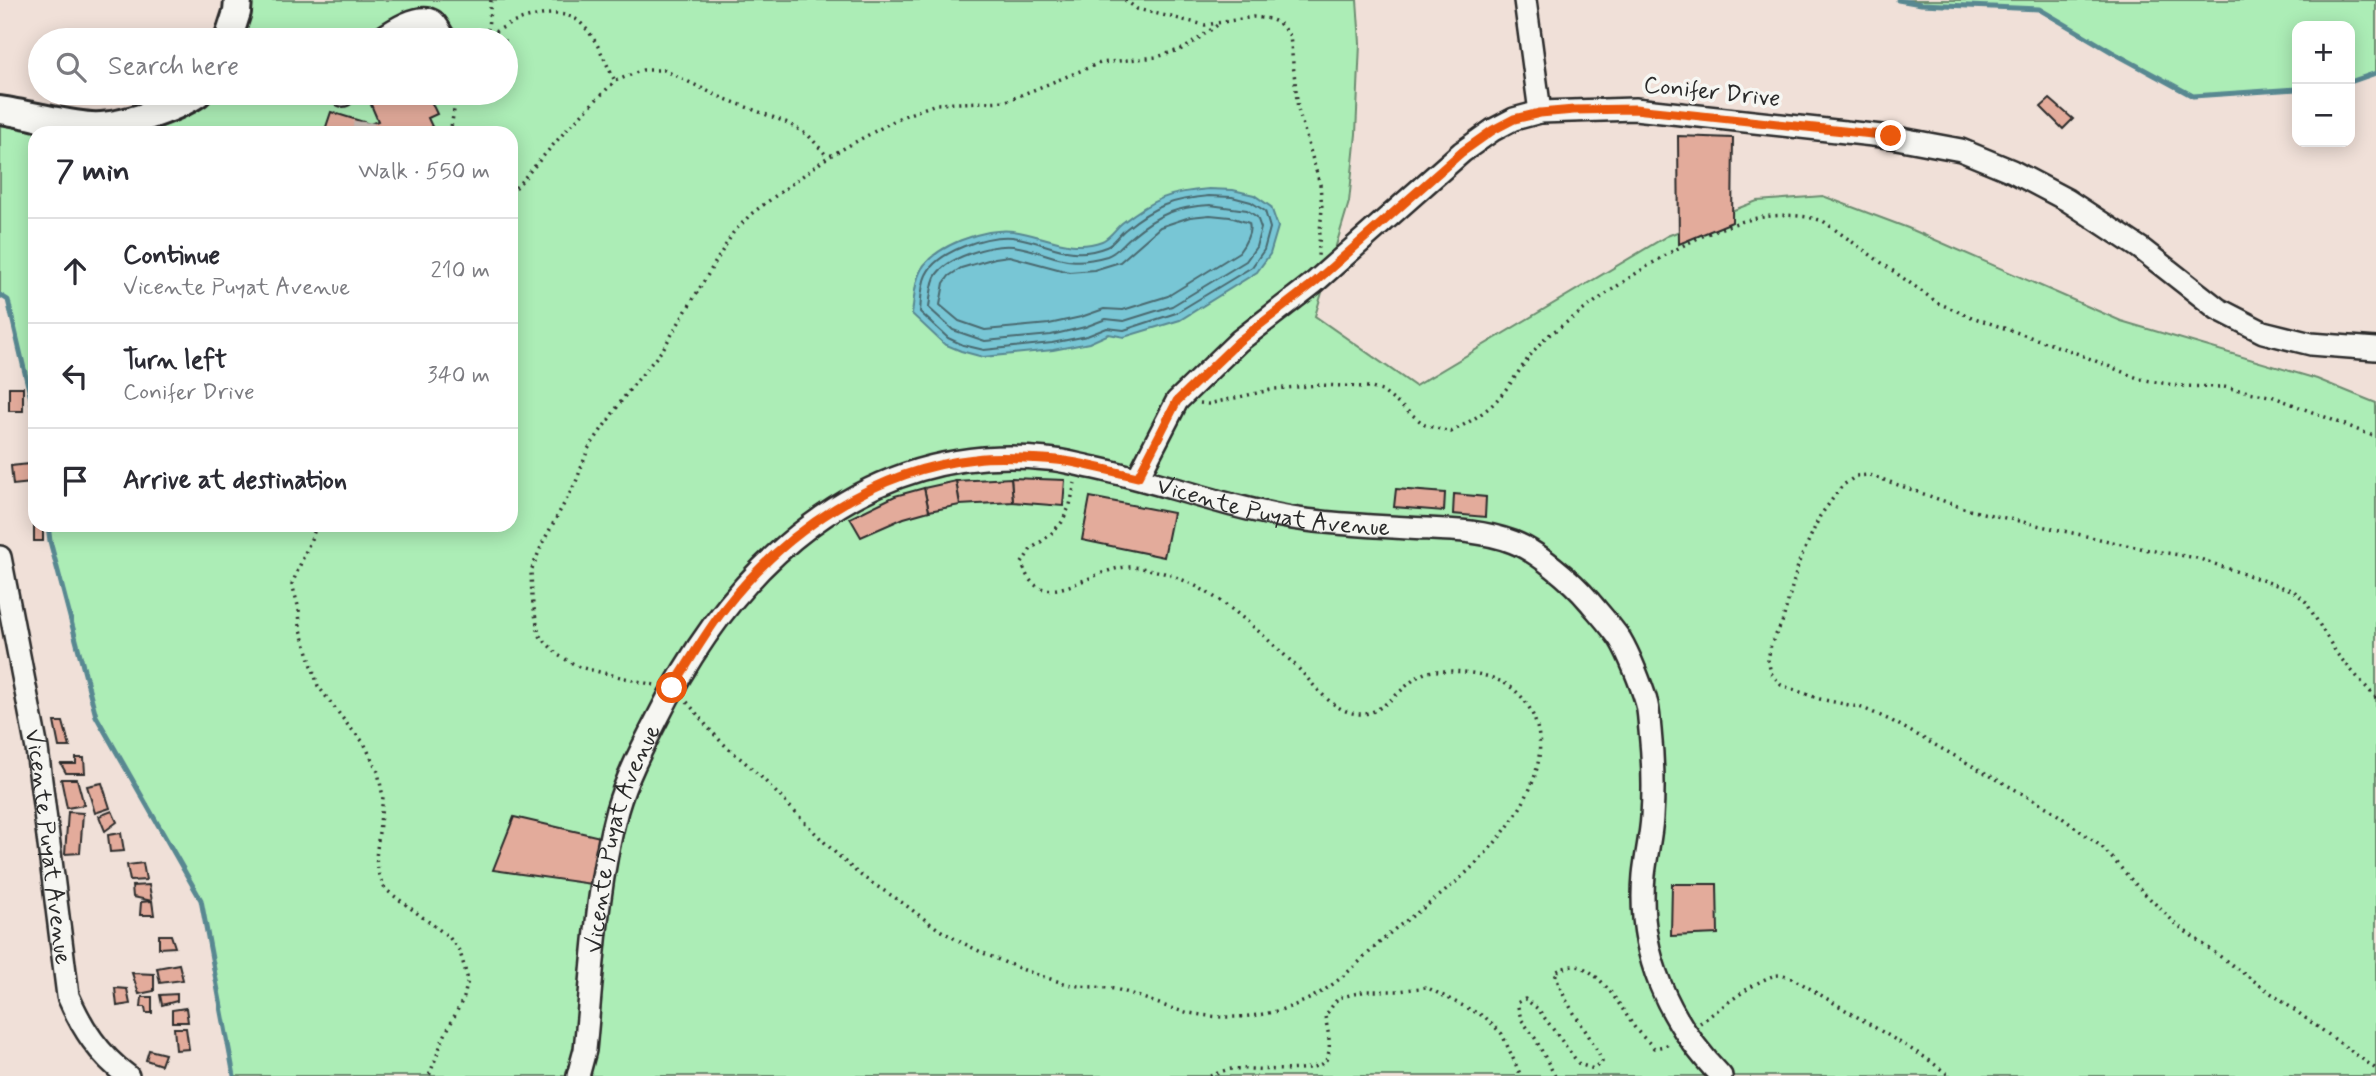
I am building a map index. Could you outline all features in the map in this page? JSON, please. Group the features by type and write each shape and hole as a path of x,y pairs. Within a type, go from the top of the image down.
{"main road":[{"path":"232,28 237,12 237,0"},
{"path":"0,110 92,126 132,120 178,105"}],"street":[{"path":"1525,0 1540,113"},
{"path":"399,28 410,21 426,19 434,21 438,28"},
{"name":"Conifer Drive","path":"1138,477 1177,401 1239,341 1315,282 1462,152 1514,119 1540,113 1635,109 1891,136 1961,150 2012,171 2067,200 2140,248 2218,309 2263,332 2311,344 2376,349"},
{"name":"Vicente Puyat Avenue","path":"578,1076 585,1050 603,870 618,807 634,766 672,688 724,609 755,572 833,509 871,487 930,467 975,458 1047,459 1138,477 1242,507 1330,524 1485,534 1516,543 1539,557 1584,595 1621,641 1647,703 1654,765 1643,919 1652,967 1673,1016 1721,1076"},
{"name":"Vicente Puyat Avenue","path":"0,558 37,749 68,996 80,1023 104,1056 128,1076"}],"path":[{"path":"487,28 491,0"},
{"path":"1125,0 1137,9 1205,25 1253,17 1270,19 1279,23 1290,37 1298,109 1320,184 1322,208 1315,282"},
{"path":"501,28 527,18 546,15 575,18 595,43 615,81"},
{"path":"1079,465 1070,505 1062,522 1031,549 1022,563 1026,577 1039,589 1049,591 1102,571 1129,566 1167,574 1194,584 1225,604 1297,667 1337,707 1361,714 1375,711 1411,680 1430,670 1489,675 1521,694 1538,729 1540,752 1536,771 1521,808 1505,830 1453,885 1393,931 1356,966 1320,993 1277,1011 1218,1019 1114,989 1066,984 965,944 937,928 854,870 747,764 721,742 672,688 579,667 558,655 539,635 531,598 531,571 543,542 576,482 588,449 610,415 663,349 733,233 751,214 828,157 881,126 936,104 1006,101 1100,63 1157,57 1185,48 1219,24"},
{"path":"518,185 569,127 615,81 643,70 664,70 720,97 788,123 809,136 828,157"},
{"path":"451,126 455,105"},
{"path":"1177,401 1208,404 1275,389 1319,385 1367,387 1382,391 1425,425 1451,432 1472,420 1494,402 1546,337 1674,249 1725,227 1771,215 1791,214 1823,221 1938,303 1966,316 2071,351 2140,380 2179,386 2224,387 2274,397 2376,437"},
{"path":"2376,698 2337,654 2306,601 2294,591 2197,558 1969,510 1870,475 1856,476 1842,486 1821,516 1799,562 1790,598 1782,623 1771,644 1768,660 1771,673 1782,685 1820,699 1863,708 1882,716 2050,809 2102,847 2178,926 2376,1069"},
{"path":"314,532 292,584 299,609 300,626 318,686 364,743 378,772 383,797 376,858 379,876 385,889 449,937 460,952 468,980 464,997 443,1039 429,1076"},
{"path":"1210,1076 1230,1069 1292,1073 1314,1070 1326,1061 1329,1047 1325,1016 1338,998 1366,991 1399,991 1426,987 1485,1017 1502,1034 1521,1076"}],"green space":[{"path":"252,0 1357,0 1360,43 1356,134 1349,202 1315,316 1415,386 1667,236 1757,201 1823,196 1908,228 2121,321 2317,379 2376,403 2376,1076 234,1076 201,900 96,716 49,532 518,532 518,126 164,126 201,105 518,105 518,28 245,28"},
{"path":"1898,0 2376,0 2376,73 2355,80 2355,21 2292,21 2292,89 2193,96 2040,9 1921,4"},
{"path":"0,123 28,128 28,386 8,300 0,295"}],"water":[{"path":"1233,190 1254,195 1271,207 1278,227 1270,254 1257,272 1180,320 1124,337 1109,334 1089,343 1053,350 983,357 944,344 912,314 915,287 920,272 936,254 961,240 989,232 1013,231 1068,244 1090,244 1105,240 1122,223 1153,202 1183,192"}],"building":[{"path":"2050,99 2073,119 2063,129 2041,107"},
{"path":"371,105 433,105 437,114 428,118 432,126 326,126 331,112 370,124 378,121"},
{"path":"1678,136 1733,138 1732,222 1679,244"},
{"path":"9,387 23,387 23,411 9,411"},
{"path":"28,464 28,483 13,485 11,466"},
{"path":"1011,478 1065,480 1063,506 1013,502"},
{"path":"1011,478 1013,502 960,505 956,481"},
{"path":"956,481 960,505 929,511 924,488"},
{"path":"924,488 929,511 904,518 861,537 850,518 895,496"},
{"path":"1396,489 1445,493 1444,511 1394,507"},
{"path":"1454,494 1486,497 1485,517 1453,514"},
{"path":"1090,497 1173,513 1164,557 1082,540"},
{"path":"34,532 43,532 43,541 34,541"},
{"path":"54,722 63,722 70,747 59,747"},
{"path":"76,758 84,758 85,773 66,773 61,764 76,764"},
{"path":"61,779 77,779 84,805 67,808"},
{"path":"102,783 110,808 95,813 87,786"},
{"path":"112,811 117,822 105,831 99,816"},
{"path":"68,812 83,813 80,853 65,854"},
{"path":"514,817 600,837 591,884 493,870"},
{"path":"121,833 124,851 110,852 108,835"},
{"path":"143,863 146,880 130,881 127,865"},
{"path":"1672,884 1717,884 1718,934 1671,936"},
{"path":"149,885 152,901 133,897 132,886"},
{"path":"152,901 154,915 140,915 141,902"},
{"path":"159,935 171,935 175,947 159,948"},
{"path":"179,964 183,980 160,983 157,968"},
{"path":"132,973 154,974 154,991 139,994"},
{"path":"115,988 127,989 130,1004 117,1006"},
{"path":"177,994 177,1001 162,1005 160,995"},
{"path":"142,997 152,997 152,1013 146,1013 145,1007 141,1007"},
{"path":"186,1008 188,1022 172,1022 172,1010"},
{"path":"174,1028 186,1028 189,1049 176,1050"},
{"path":"149,1050 165,1054 161,1065 146,1060"}],"waterway":[{"path":"1898,0 1921,4 2039,9 2193,96 2292,89"},
{"path":"2355,80 2376,73"},
{"path":"0,295 8,300 28,386"},
{"path":"49,532 96,716 201,900 234,1076"}],"tunnel":[{"path":"364,122 364,126"}],"route":[{"path":"672,688 724,609 755,572 833,509 871,487 930,467 975,458 1047,459 1138,477 1177,401 1239,341 1315,282 1462,152 1514,119 1574,110 1635,109 1891,136"}]}
